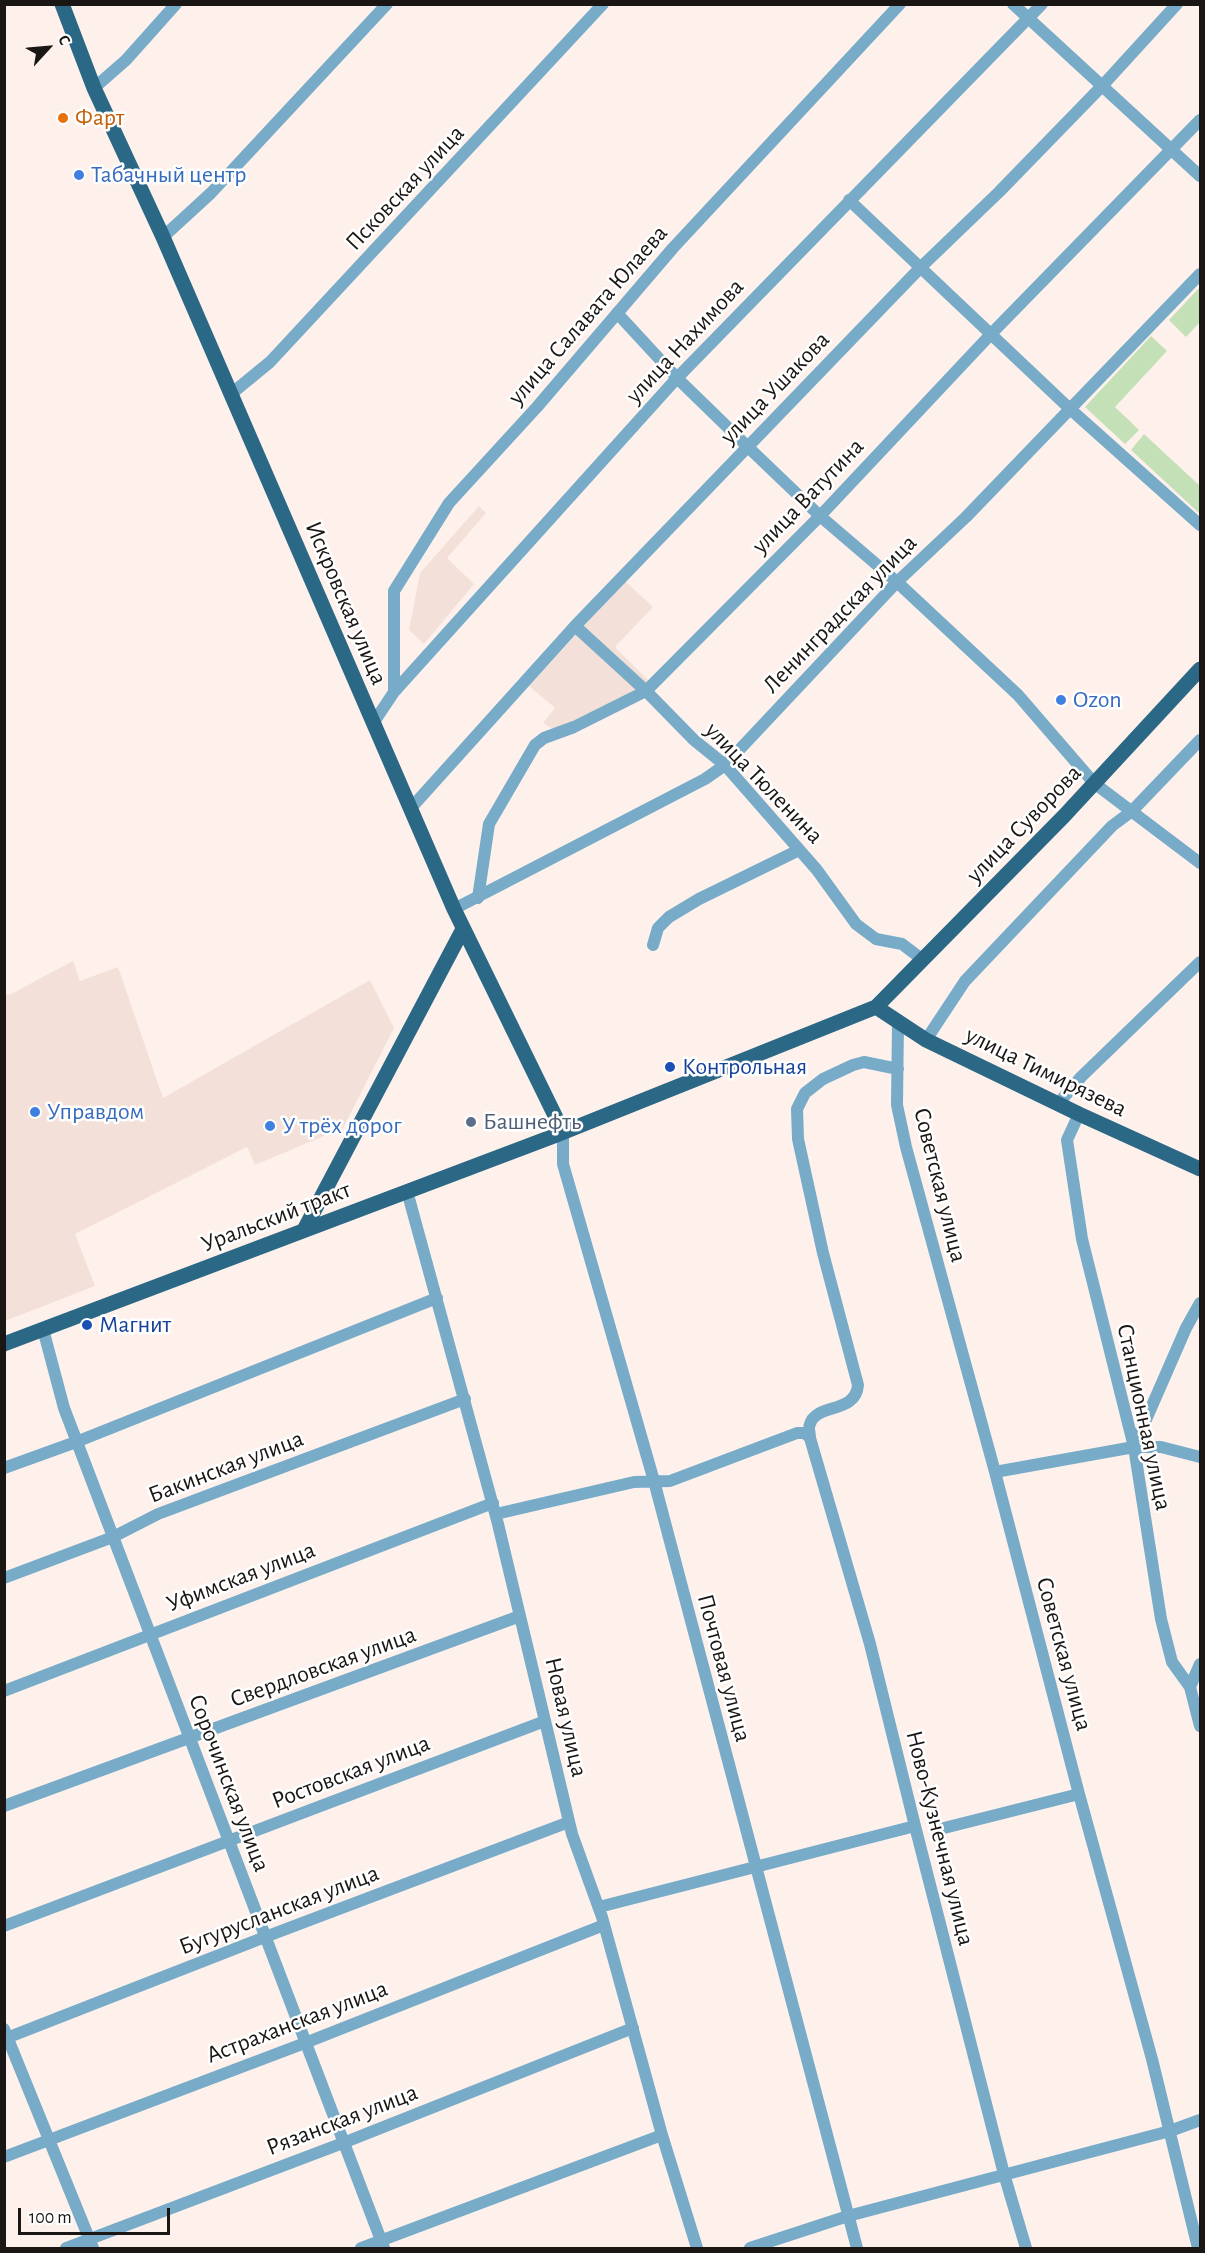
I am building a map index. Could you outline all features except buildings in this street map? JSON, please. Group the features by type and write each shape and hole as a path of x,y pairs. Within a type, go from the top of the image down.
{"main road":[{"name":"Искровская улица","path":"62,4 94,88 163,237 454,909 564,1132"},
{"name":"улица Суворова","path":"876,1007 1094,783 1200,669"},
{"path":"304,1230 464,929"},
{"name":"улица Тимирязева","path":"876,1007 926,1040 1200,1169"},
{"name":"Уральский тракт","path":"4,1344 564,1132 876,1007"}],"street":[{"path":"94,88 126,60 176,4"},
{"path":"163,237 211,193 387,4"},
{"name":"Псковская улица","path":"231,394 270,362 603,4"},
{"name":"улица Салавата Юлаева","path":"394,692 394,591 449,503 537,406 673,248 900,4"},
{"path":"1013,4 1200,176"},
{"name":"улица Нахимова","path":"374,722 394,692 677,378 1042,4"},
{"name":"улица Ушакова","path":"411,808 575,626 921,267 999,192 1103,85 1177,4"},
{"name":"улица Ватутина","path":"478,898 489,824 535,745 544,738 574,727 646,691 820,516 992,333 1200,120"},
{"path":"849,200 1069,408 1200,525"},
{"name":"Ленинградская улица","path":"454,909 705,779 725,765 897,582 966,517 1200,274"},
{"path":"617,313 677,378 820,516 897,582 1018,695 1094,783 1200,863"},
{"name":"улица Тюленина","path":"575,626 646,691 694,740 725,765 817,870 856,924 876,939 902,944 923,960"},
{"path":"926,1040 964,981 1112,826 1132,811 1200,740"},
{"path":"653,945 658,928 669,916 799,850"},
{"path":"1058,1104 1081,1077 1200,962"},
{"name":"Советская улица","path":"898,1023 897,1105 906,1147 1152,2059 1198,2248"},
{"path":"810,1438 810,1423 815,1416 852,1400 857,1392 858,1384 820,1242 798,1139 797,1109 805,1092 823,1079 853,1065 864,1062 898,1070"},
{"name":"Станционная улица","path":"1079,1114 1067,1140 1082,1239 1134,1448 1161,1619 1172,1662 1190,1687 1200,1726"},
{"name":"Почтовая улица","path":"564,1132 563,1164 654,1481 754,1867 857,2248"},
{"name":"Новая улица","path":"407,1191 494,1508 569,1822 604,1925 694,2248"},
{"path":"4,1468 76,1442 437,1298"},
{"path":"1134,1448 1185,1328 1200,1303"},
{"name":"Сорочинская улица","path":"42,1329 76,1442 383,2245"},
{"name":"Бакинская улица","path":"4,1578 113,1537 158,1514 465,1399"},
{"name":"Уфимская улица","path":"4,1691 494,1508 634,1482 670,1481 797,1433 805,1433 810,1438"},
{"name":"Ново-Кузнечная улица","path":"810,1438 870,1644 1004,2174 1026,2248"},
{"path":"995,1472 1134,1448 1161,1447 1200,1457"},
{"name":"Свердловская улица","path":"4,1806 520,1616"},
{"path":"1190,1687 1200,1664"},
{"name":"Ростовская улица","path":"4,1926 545,1721"},
{"path":"940,1829 1079,1794"},
{"name":"Бугурусланская улица","path":"6,2035 569,1822"},
{"path":"598,1907 915,1826"},
{"name":"Астраханская улица","path":"4,2157 305,2043 604,1925"},
{"name":"Рязанская улица","path":"66,2248 91,2244 633,2028"},
{"path":"6,2035 91,2244"},
{"path":"750,2248 848,2216 1170,2131 1200,2120"},
{"path":"361,2248 383,2245 662,2135"}],"shaded area":[{"path":"479,506 486,513 447,558 474,584 424,644 409,630 420,573"},
{"path":"625,581 653,607 615,647 649,681 643,688 555,730 543,723 555,708 529,686"},
{"path":"73,961 80,981 118,967 163,1098 370,980 394,1028 343,1128 255,1165 247,1147 75,1234 95,1286 5,1321 5,995"}],"green space":[{"path":"1200,287 1200,322 1186,337 1169,320"},
{"path":"1151,336 1167,351 1115,407 1139,430 1125,444 1085,407"},
{"path":"1144,434 1200,486 1200,514 1131,450"}],"place":[{"name":"Фарт","path":"63,118"},
{"name":"Табачный центр","path":"79,175"},
{"name":"Ozon","path":"1061,700"},
{"name":"Контрольная","path":"670,1067"},
{"name":"Управдом","path":"35,1112"},
{"name":"Башнефть","path":"471,1122"},
{"name":"У трёх дорог","path":"270,1126"},
{"name":"Магнит","path":"87,1325"}]}
